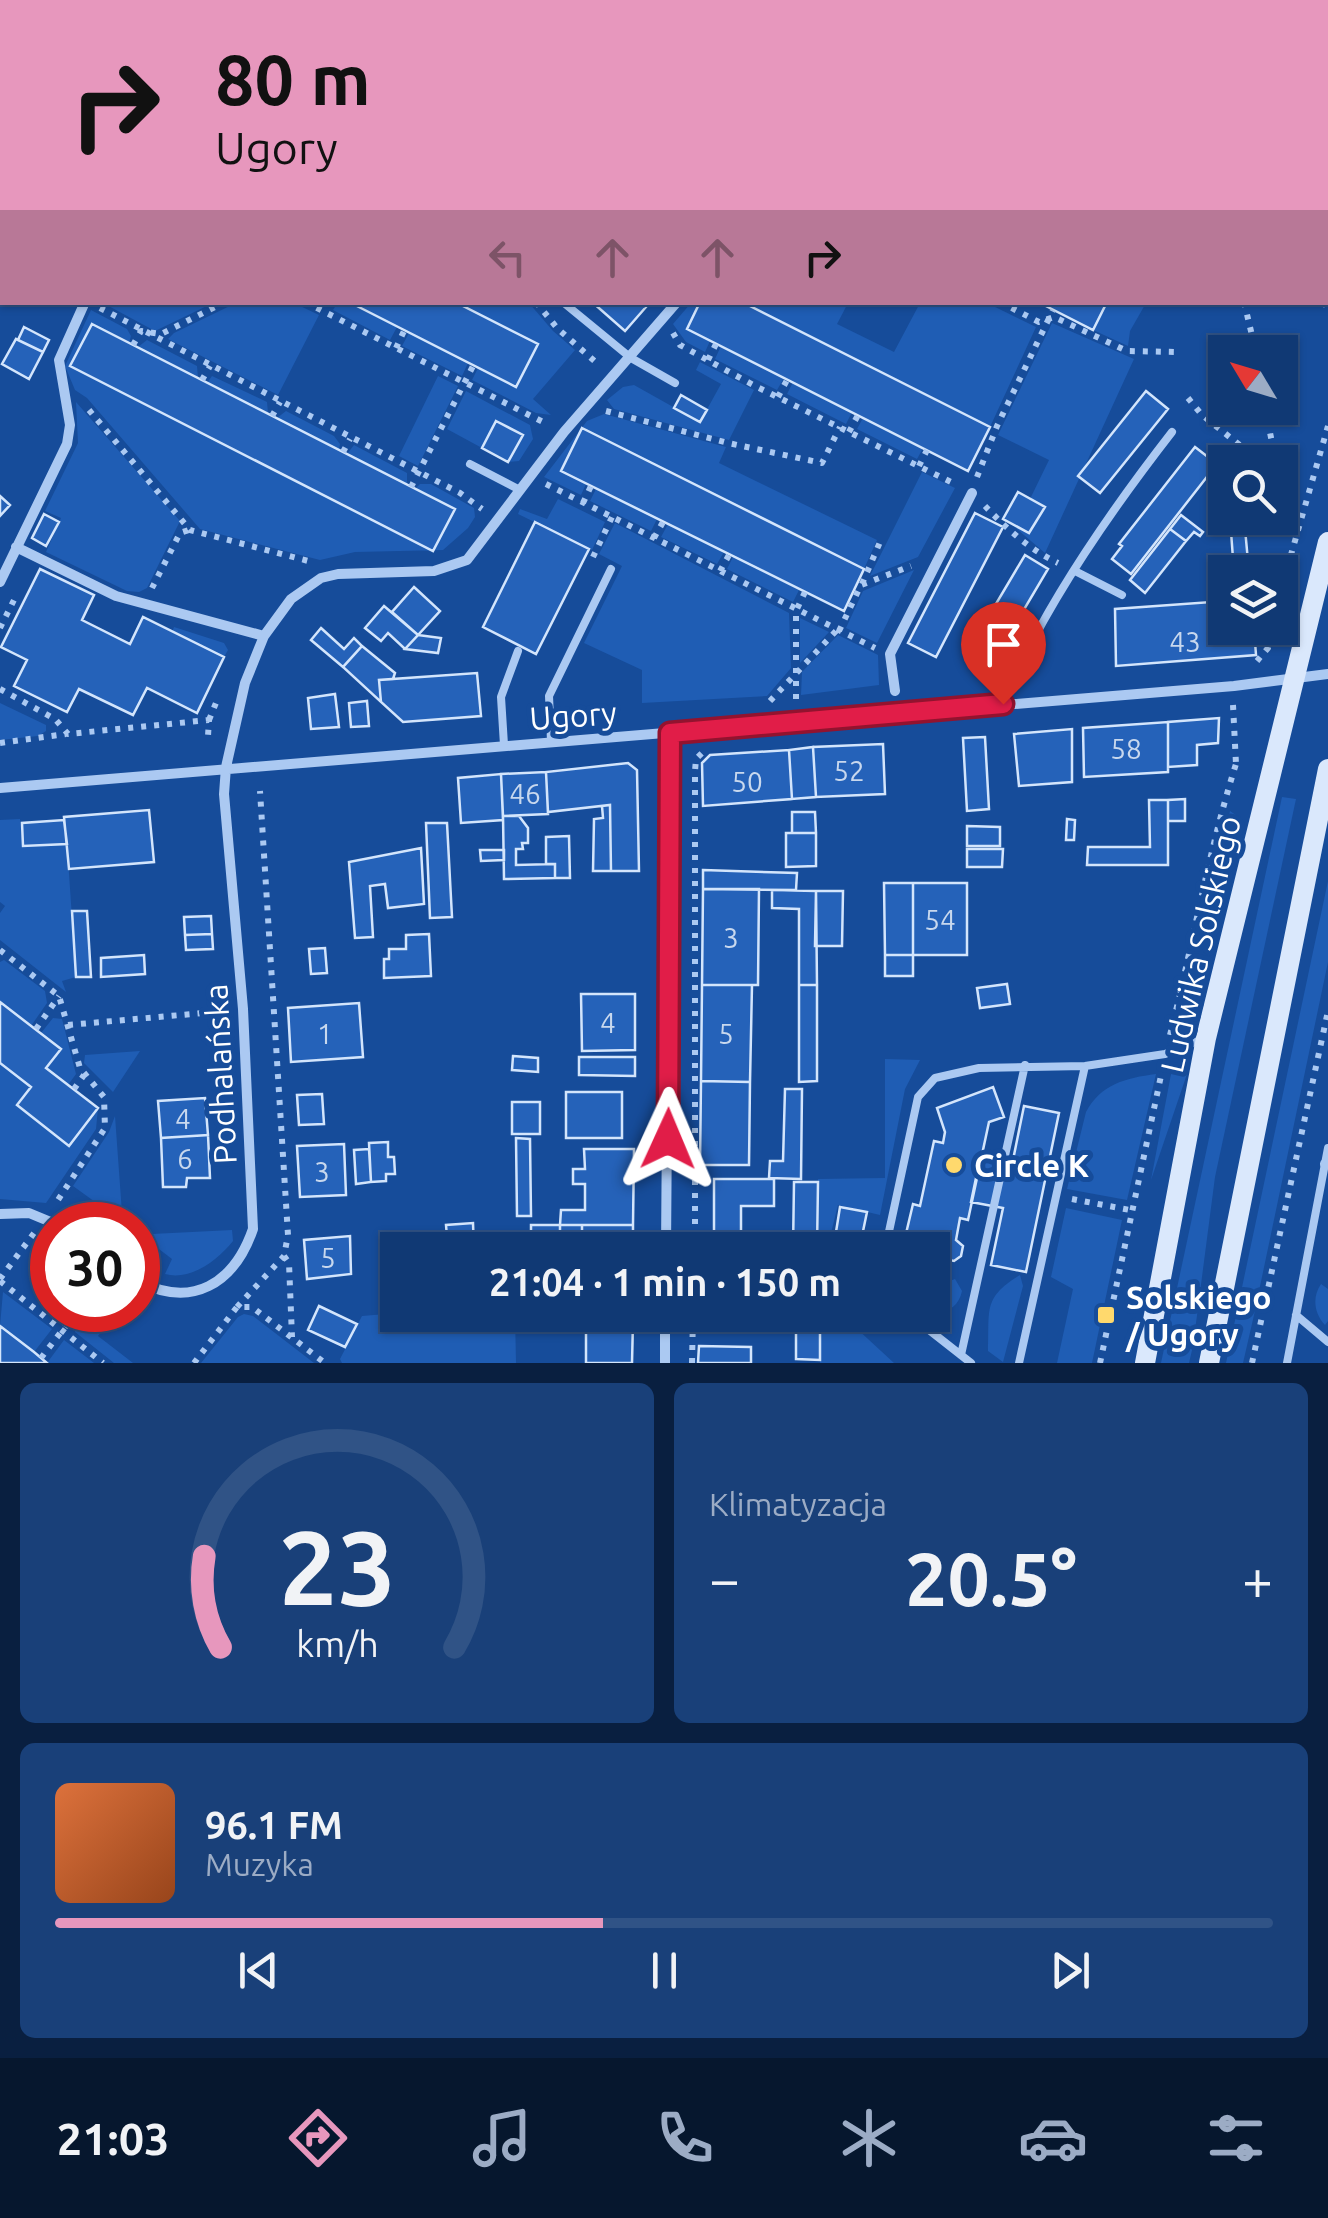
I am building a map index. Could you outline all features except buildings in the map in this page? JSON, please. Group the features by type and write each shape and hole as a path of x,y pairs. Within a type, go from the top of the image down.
{"street":[{"path":"1,575 66,444 70,424 59,360 86,305"},
{"name":"Podhalańska","path":"160,1291 191,1291 216,1282 244,1256 254,1230 243,1009 224,794 244,683 264,636 291,599 321,578 338,574 434,572 466,560 586,406 675,305"},
{"path":"895,692 890,654 972,493"},
{"name":"Ludwika Solskiego","path":"1146,1363 1206,1038 1328,542"},
{"path":"16,547 116,596 264,636"},
{"name":"Ugory","path":"0,788 1234,686 1328,674"},
{"path":"666,1232 670,733"},
{"path":"1209,1363 1328,769"},
{"path":"0,1214 30,1213"},
{"path":"665,1363 666,1332"}],"lane":[{"path":"565,305 631,358 674,383"},
{"path":"1003,704 1020,664 1110,511 1172,432"},
{"path":"470,464 520,490"},
{"path":"550,741 550,696 611,569"},
{"path":"1075,571 1122,595"},
{"path":"504,745 502,697 518,651"},
{"path":"889,1232 918,1098 926,1085 945,1073 1025,1065 1085,1066 1165,1054 1206,1038"},
{"path":"962,1355 1025,1065"},
{"path":"1020,1363 1085,1066"},
{"path":"1287,1363 1328,1148"},
{"path":"1296,1315 1328,1342"},
{"path":"932,1332 971,1363"}],"path":[{"path":"93,305 476,502 484,512"},
{"path":"141,330 161,334 219,305"},
{"path":"311,305 548,425"},
{"path":"325,312 328,305"},
{"path":"538,305 557,328 600,366"},
{"path":"1006,305 1038,322 1054,317 1127,351 1178,352"},
{"path":"1245,305 1252,335"},
{"path":"972,493 997,426 1053,310"},
{"path":"664,320 680,345 972,493 1004,525 1044,556 1075,571"},
{"path":"134,345 141,330"},
{"path":"396,348 404,331"},
{"path":"708,360 716,344"},
{"path":"202,380 210,366"},
{"path":"411,486 474,366"},
{"path":"778,397 788,380"},
{"path":"63,394 79,400 90,411 190,530"},
{"path":"1188,398 1239,445"},
{"path":"272,416 280,402"},
{"path":"586,406 728,444 822,463 840,427"},
{"path":"849,432 858,415"},
{"path":"1289,555 1328,426"},
{"path":"343,452 350,439"},
{"path":"919,466 928,450"},
{"path":"530,476 796,611 890,654"},
{"path":"583,502 591,486"},
{"path":"1298,506 1301,511"},
{"path":"611,569 592,560 612,517"},
{"path":"654,538 663,522"},
{"path":"141,603 160,577 183,530 321,564"},
{"path":"770,701 838,630 880,542"},
{"path":"720,572 730,555"},
{"path":"861,586 940,555"},
{"path":"752,702 796,698 796,611 805,592"},
{"path":"1251,664 1265,654 1267,645"},
{"path":"0,688 55,719 68,734"},
{"path":"221,690 208,736 232,739"},
{"path":"1216,711 1234,707 1236,764 1253,768"},
{"path":"0,742 210,720"},
{"path":"695,1232 695,771 701,751 717,750"},
{"path":"194,1363 237,1307 284,1256 288,1235 260,791"},
{"path":"0,950 59,996 84,1074 104,1097 105,1128 56,1202"},
{"path":"36,1030 59,996"},
{"path":"68,1025 243,1009"},
{"path":"1252,1363 1328,1011"},
{"path":"74,1089 84,1074"},
{"path":"1056,1196 1134,1211"},
{"path":"30,1240 0,1280 30,1305"},
{"path":"284,1256 289,1263 292,1337"},
{"path":"237,1307 252,1308 325,1363"},
{"path":"41,1358 62,1332 103,1363"},
{"path":"692,1363 693,1332"}],"shaded area":[{"path":"107,305 209,305 155,331"},
{"path":"232,305 298,305 319,315 278,395 168,339"},
{"path":"336,305 353,305 397,327 390,340 333,310"},
{"path":"456,305 531,305 575,350 533,399 551,415 536,413 472,380 478,368 516,387"},
{"path":"689,305 699,305 687,329 710,341 705,352 686,342 673,324"},
{"path":"746,305 847,305 837,324 894,352 919,305 991,305 1036,327 990,427"},
{"path":"1106,305 1145,305 1130,331 1128,346 1093,330"},
{"path":"91,310 127,329 129,343 92,324 70,365 432,550 355,552 320,560 200,529 87,398 75,390 65,366"},
{"path":"1052,323 1134,359 1045,553 1010,523 1029,533 1044,507 1030,499 1049,460 998,435"},
{"path":"409,333 468,363 462,376 402,346"},
{"path":"147,340 197,366 198,378 138,347"},
{"path":"721,346 784,378 777,390 715,359"},
{"path":"700,362 754,390 729,440 614,409 607,400 623,387 634,385 700,422 721,384 696,370"},
{"path":"212,376 267,402 268,413 207,383"},
{"path":"438,376 458,386 418,466 399,456"},
{"path":"793,382 852,412 846,424 787,394"},
{"path":"466,391 530,425 533,439 519,461 508,462 522,435 496,421 482,448 447,429"},
{"path":"76,402 180,521 147,588 139,592 127,591 46,552 61,518 45,511 78,443"},
{"path":"286,411 334,436 339,450 277,418"},
{"path":"604,414 726,447 719,463 877,540 864,569 583,429 561,471 586,484 581,495 544,477 587,421"},
{"path":"863,418 923,448 917,459 857,429"},
{"path":"354,445 407,473 407,485 347,454"},
{"path":"922,472 955,488 918,557 870,576"},
{"path":"420,484 431,484 474,508 475,517 468,528 443,550 433,550 454,509 415,489"},
{"path":"596,489 657,519 651,531 590,501"},
{"path":"558,499 605,522 592,550 518,514 520,509 547,519"},
{"path":"615,523 789,613 791,668 767,696 642,703 642,670 584,643 622,566 599,554"},
{"path":"668,524 724,552 717,564 661,537"},
{"path":"733,557 799,590 793,602 727,569"},
{"path":"914,570 877,643 846,628 863,591"},
{"path":"800,618 829,632 800,663"},
{"path":"174,627 224,643 228,650 224,657 172,632"},
{"path":"838,635 878,655 879,685 801,695 802,672"},
{"path":"0,703 46,725 46,731 38,736 0,740"},
{"path":"1282,797 1296,799 1215,1177 1193,1346 1189,1363 1161,1363"},
{"path":"1230,811 1240,818 1215,877"},
{"path":"20,819 23,846 67,844 76,977 62,981 66,992 0,940 0,913 5,906 0,902 0,820"},
{"path":"1328,881 1328,962 1254,1315 1243,1363 1226,1363"},
{"path":"4,960 45,991 47,1003 31,1026 0,1002 0,962"},
{"path":"53,1018 62,1019 76,1074 68,1085 46,1068 60,1049 41,1033"},
{"path":"140,1051 113,1092 84,1063 85,1055"},
{"path":"885,1059 920,1060 905,1089 880,1215 838,1205 831,1232 819,1232 818,1179 885,1178"},
{"path":"0,1063 31,1087 17,1105 68,1145 98,1108 96,1129 47,1202 0,1199"},
{"path":"1156,1074 1127,1200 1067,1189 1086,1112 1092,1102 1115,1084"},
{"path":"1171,1074 1187,1074 1151,1180"},
{"path":"115,1116 121,1202 95,1202 73,1186 109,1132"},
{"path":"1066,1208 1122,1220 1092,1363 1057,1363 1073,1289 1051,1277"},
{"path":"232,1230 233,1241 202,1268 184,1275 165,1274 172,1259 160,1250 160,1234"},
{"path":"1020,1275 1023,1286 1003,1362 988,1351 989,1315 999,1291"},
{"path":"955,1279 962,1291 950,1309 950,1281"},
{"path":"1321,1284 1328,1289 1325,1325 1315,1305"},
{"path":"3,1292 30,1312 30,1332 50,1332 34,1352 0,1326"},
{"path":"244,1314 253,1316 314,1363 201,1363"},
{"path":"380,1314 380,1332 515,1332 516,1363 342,1363 340,1359 362,1316"},
{"path":"75,1332 101,1332 98,1336 133,1363 114,1363"},
{"path":"820,1332 860,1332 894,1363 820,1363"},
{"path":"64,1340 94,1363 47,1363"}],"place":[{"name":"Circle K","path":"954,1165"},
{"name":"Solskiego / Ugory","path":"1106,1315"}],"route":[{"path":"668,1139 670,733 1003,704"}]}
